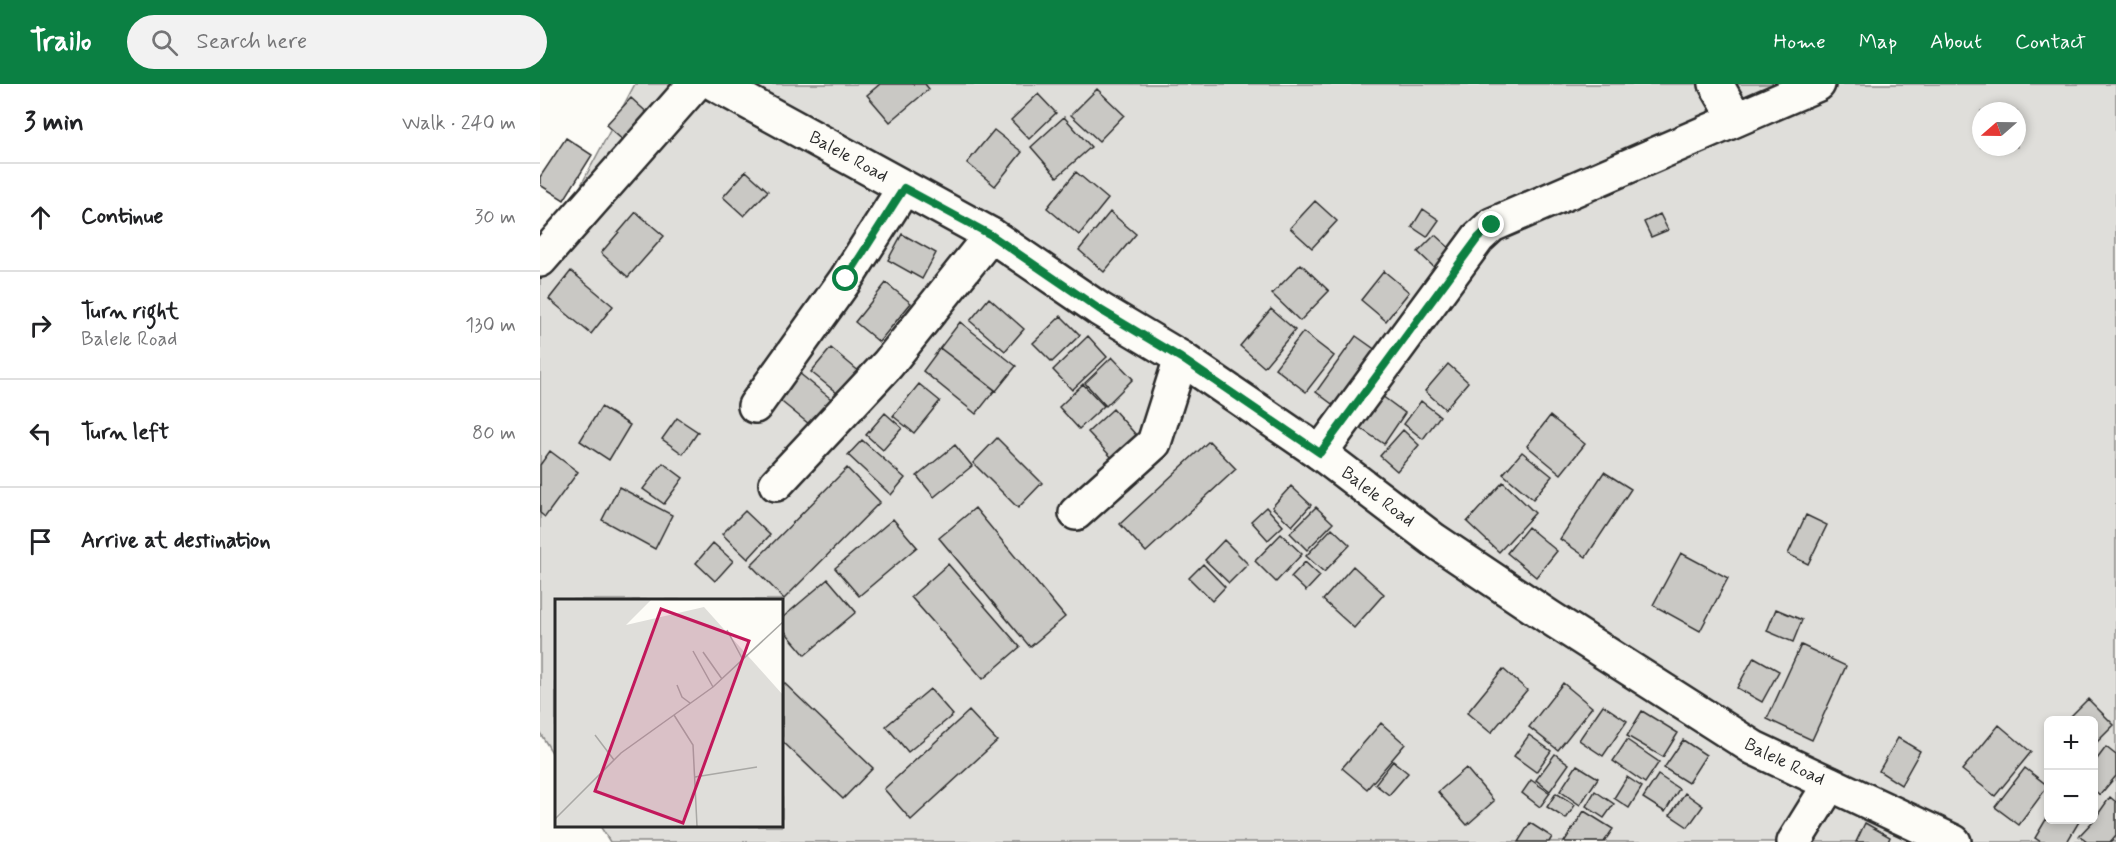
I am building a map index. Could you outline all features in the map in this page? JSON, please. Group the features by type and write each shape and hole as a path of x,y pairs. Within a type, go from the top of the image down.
{"street":[{"path":"540,260 695,84"},
{"name":"Balele Road","path":"715,84 991,235 1099,309 1181,358 1320,453 1434,540 1549,617 1754,748 1954,842"},
{"path":"1716,84 1736,119"},
{"path":"1320,453 1478,238 1492,225 1818,84"},
{"path":"755,406 846,279 904,188"},
{"path":"776,484 888,364 991,235"},
{"path":"1076,513 1154,443 1181,358"},
{"path":"1794,842 1830,784"}],"shaded area":[{"path":"635,84 2116,84 2116,842 610,842 601,827 783,827 783,599 555,599 555,757 540,733 540,262"}],"building":[{"path":"880,84 925,84 929,89 890,122 867,95"},
{"path":"1097,89 1124,115 1099,141 1071,115"},
{"path":"1038,94 1056,113 1029,139 1011,120"},
{"path":"631,98 652,117 627,144 606,125"},
{"path":"1064,117 1091,147 1057,177 1031,147"},
{"path":"994,130 1022,152 995,186 967,163"},
{"path":"566,138 592,155 564,200 540,185 540,177"},
{"path":"746,171 768,191 744,216 723,197"},
{"path":"1076,172 1108,199 1079,235 1047,208"},
{"path":"1315,201 1337,221 1312,248 1290,228"},
{"path":"1423,209 1439,220 1427,237 1412,227"},
{"path":"636,212 664,236 628,277 601,253"},
{"path":"1110,212 1136,234 1104,272 1079,250"},
{"path":"1660,214 1668,230 1651,237 1644,222"},
{"path":"902,234 936,253 922,279 888,260"},
{"path":"1435,235 1454,252 1437,270 1418,252"},
{"path":"1301,264 1329,291 1300,321 1272,294"},
{"path":"571,271 613,306 591,334 549,299"},
{"path":"1384,271 1409,292 1386,321 1361,300"},
{"path":"886,283 911,303 879,342 855,322"},
{"path":"989,298 1024,329 1005,351 970,321"},
{"path":"1271,309 1295,330 1264,367 1240,346"},
{"path":"1061,316 1080,335 1052,362 1033,343"},
{"path":"960,322 1016,366 996,391 940,348"},
{"path":"1303,332 1334,356 1306,392 1275,368"},
{"path":"1088,336 1107,357 1072,390 1053,370"},
{"path":"1356,336 1380,353 1339,409 1316,392"},
{"path":"831,348 861,373 842,397 811,372"},
{"path":"940,348 995,390 976,414 923,371"},
{"path":"1112,357 1133,379 1106,406 1085,383"},
{"path":"1448,364 1468,382 1445,409 1425,391"},
{"path":"799,373 835,402 814,428 778,399"},
{"path":"919,384 940,401 914,433 893,416"},
{"path":"1083,384 1104,406 1079,429 1059,407"},
{"path":"1382,396 1405,413 1384,444 1360,428"},
{"path":"1421,401 1440,416 1423,439 1404,424"},
{"path":"601,407 630,425 609,460 580,441"},
{"path":"1113,409 1137,436 1113,459 1088,432"},
{"path":"885,413 902,428 883,450 866,435"},
{"path":"1550,416 1585,444 1561,474 1527,446"},
{"path":"677,418 698,432 683,454 662,439"},
{"path":"1403,430 1419,445 1397,471 1380,456"},
{"path":"997,438 1042,483 1018,508 973,463"},
{"path":"862,440 905,478 891,495 848,455"},
{"path":"1209,441 1236,469 1146,552 1120,524"},
{"path":"955,445 972,466 934,497 917,476"},
{"path":"550,451 578,472 545,517 540,513 540,465"},
{"path":"1522,452 1552,476 1533,499 1503,474"},
{"path":"663,463 683,478 664,504 643,489"},
{"path":"847,468 880,502 784,599 751,565"},
{"path":"1604,472 1631,489 1586,557 1560,539"},
{"path":"1503,482 1535,513 1499,552 1467,522"},
{"path":"1291,486 1311,505 1292,526 1272,507"},
{"path":"619,487 672,515 655,549 602,520"},
{"path":"1266,507 1283,526 1268,540 1251,521"},
{"path":"1316,507 1333,523 1307,550 1290,533"},
{"path":"975,508 1065,617 1030,647 939,538"},
{"path":"745,511 770,535 748,559 722,534"},
{"path":"1806,515 1827,525 1808,564 1788,554"},
{"path":"893,519 917,547 859,596 835,568"},
{"path":"1528,527 1557,551 1536,577 1507,553"},
{"path":"1332,528 1350,545 1324,572 1306,556"},
{"path":"1281,534 1302,554 1276,582 1255,561"},
{"path":"1224,540 1248,564 1229,583 1205,560"},
{"path":"713,543 733,561 715,581 696,563"},
{"path":"1681,553 1728,578 1700,631 1653,605"},
{"path":"1305,562 1320,576 1306,591 1291,577"},
{"path":"948,564 1020,647 983,679 911,597"},
{"path":"1203,564 1225,587 1212,601 1189,578"},
{"path":"1353,566 1384,594 1354,628 1323,600"},
{"path":"828,579 856,612 805,655 783,629 783,617"},
{"path":"1776,609 1802,620 1793,642 1767,631"},
{"path":"1801,645 1846,666 1812,740 1767,719"},
{"path":"1754,657 1779,671 1762,702 1737,688"},
{"path":"1503,669 1527,690 1491,733 1467,713"},
{"path":"783,682 873,768 843,799 783,742"},
{"path":"1563,683 1592,707 1558,750 1529,727"},
{"path":"930,689 953,715 908,752 886,726"},
{"path":"2088,699 2114,725 2098,741 2098,716 2071,716"},
{"path":"1603,705 1627,721 1603,756 1579,740"},
{"path":"969,711 997,741 911,820 884,789"},
{"path":"1642,711 1678,733 1663,757 1627,736"},
{"path":"1381,723 1405,744 1367,789 1342,768"},
{"path":"1999,725 2031,752 1995,796 1962,770"},
{"path":"1529,735 1551,751 1536,772 1514,756"},
{"path":"1898,738 1920,751 1901,785 1879,771"},
{"path":"1627,740 1659,762 1645,783 1613,761"},
{"path":"1683,740 1706,755 1688,783 1664,768"},
{"path":"2106,747 2116,755 2116,776 2100,795 2098,793 2098,758"},
{"path":"1555,754 1569,764 1550,791 1536,780"},
{"path":"1393,761 1408,773 1389,795 1375,784"},
{"path":"1577,765 1598,778 1580,805 1560,791"},
{"path":"1466,768 1494,801 1467,825 1438,792"},
{"path":"2025,768 2044,783 2044,791 2019,825 1995,807"},
{"path":"1658,775 1679,789 1665,812 1643,798"},
{"path":"1627,777 1642,787 1629,808 1614,798"},
{"path":"1531,780 1550,793 1540,807 1522,793"},
{"path":"1595,791 1614,804 1604,818 1586,806"},
{"path":"1556,793 1575,805 1566,819 1547,807"},
{"path":"1685,793 1703,806 1688,827 1670,815"},
{"path":"2110,797 2116,802 2116,836 2111,842 2087,842 2079,836 2090,824 2098,824 2098,814"},
{"path":"1584,811 1613,829 1604,842 1564,842"},
{"path":"1530,823 1552,837 1549,842 1518,842"},
{"path":"1865,823 1890,837 1888,842 1856,842"},
{"path":"2044,823 2078,824 2067,842 2041,842 2035,838"}],"route":[{"path":"846,279 904,188 991,235 1099,309 1181,358 1320,453 1478,238 1492,225"}]}
